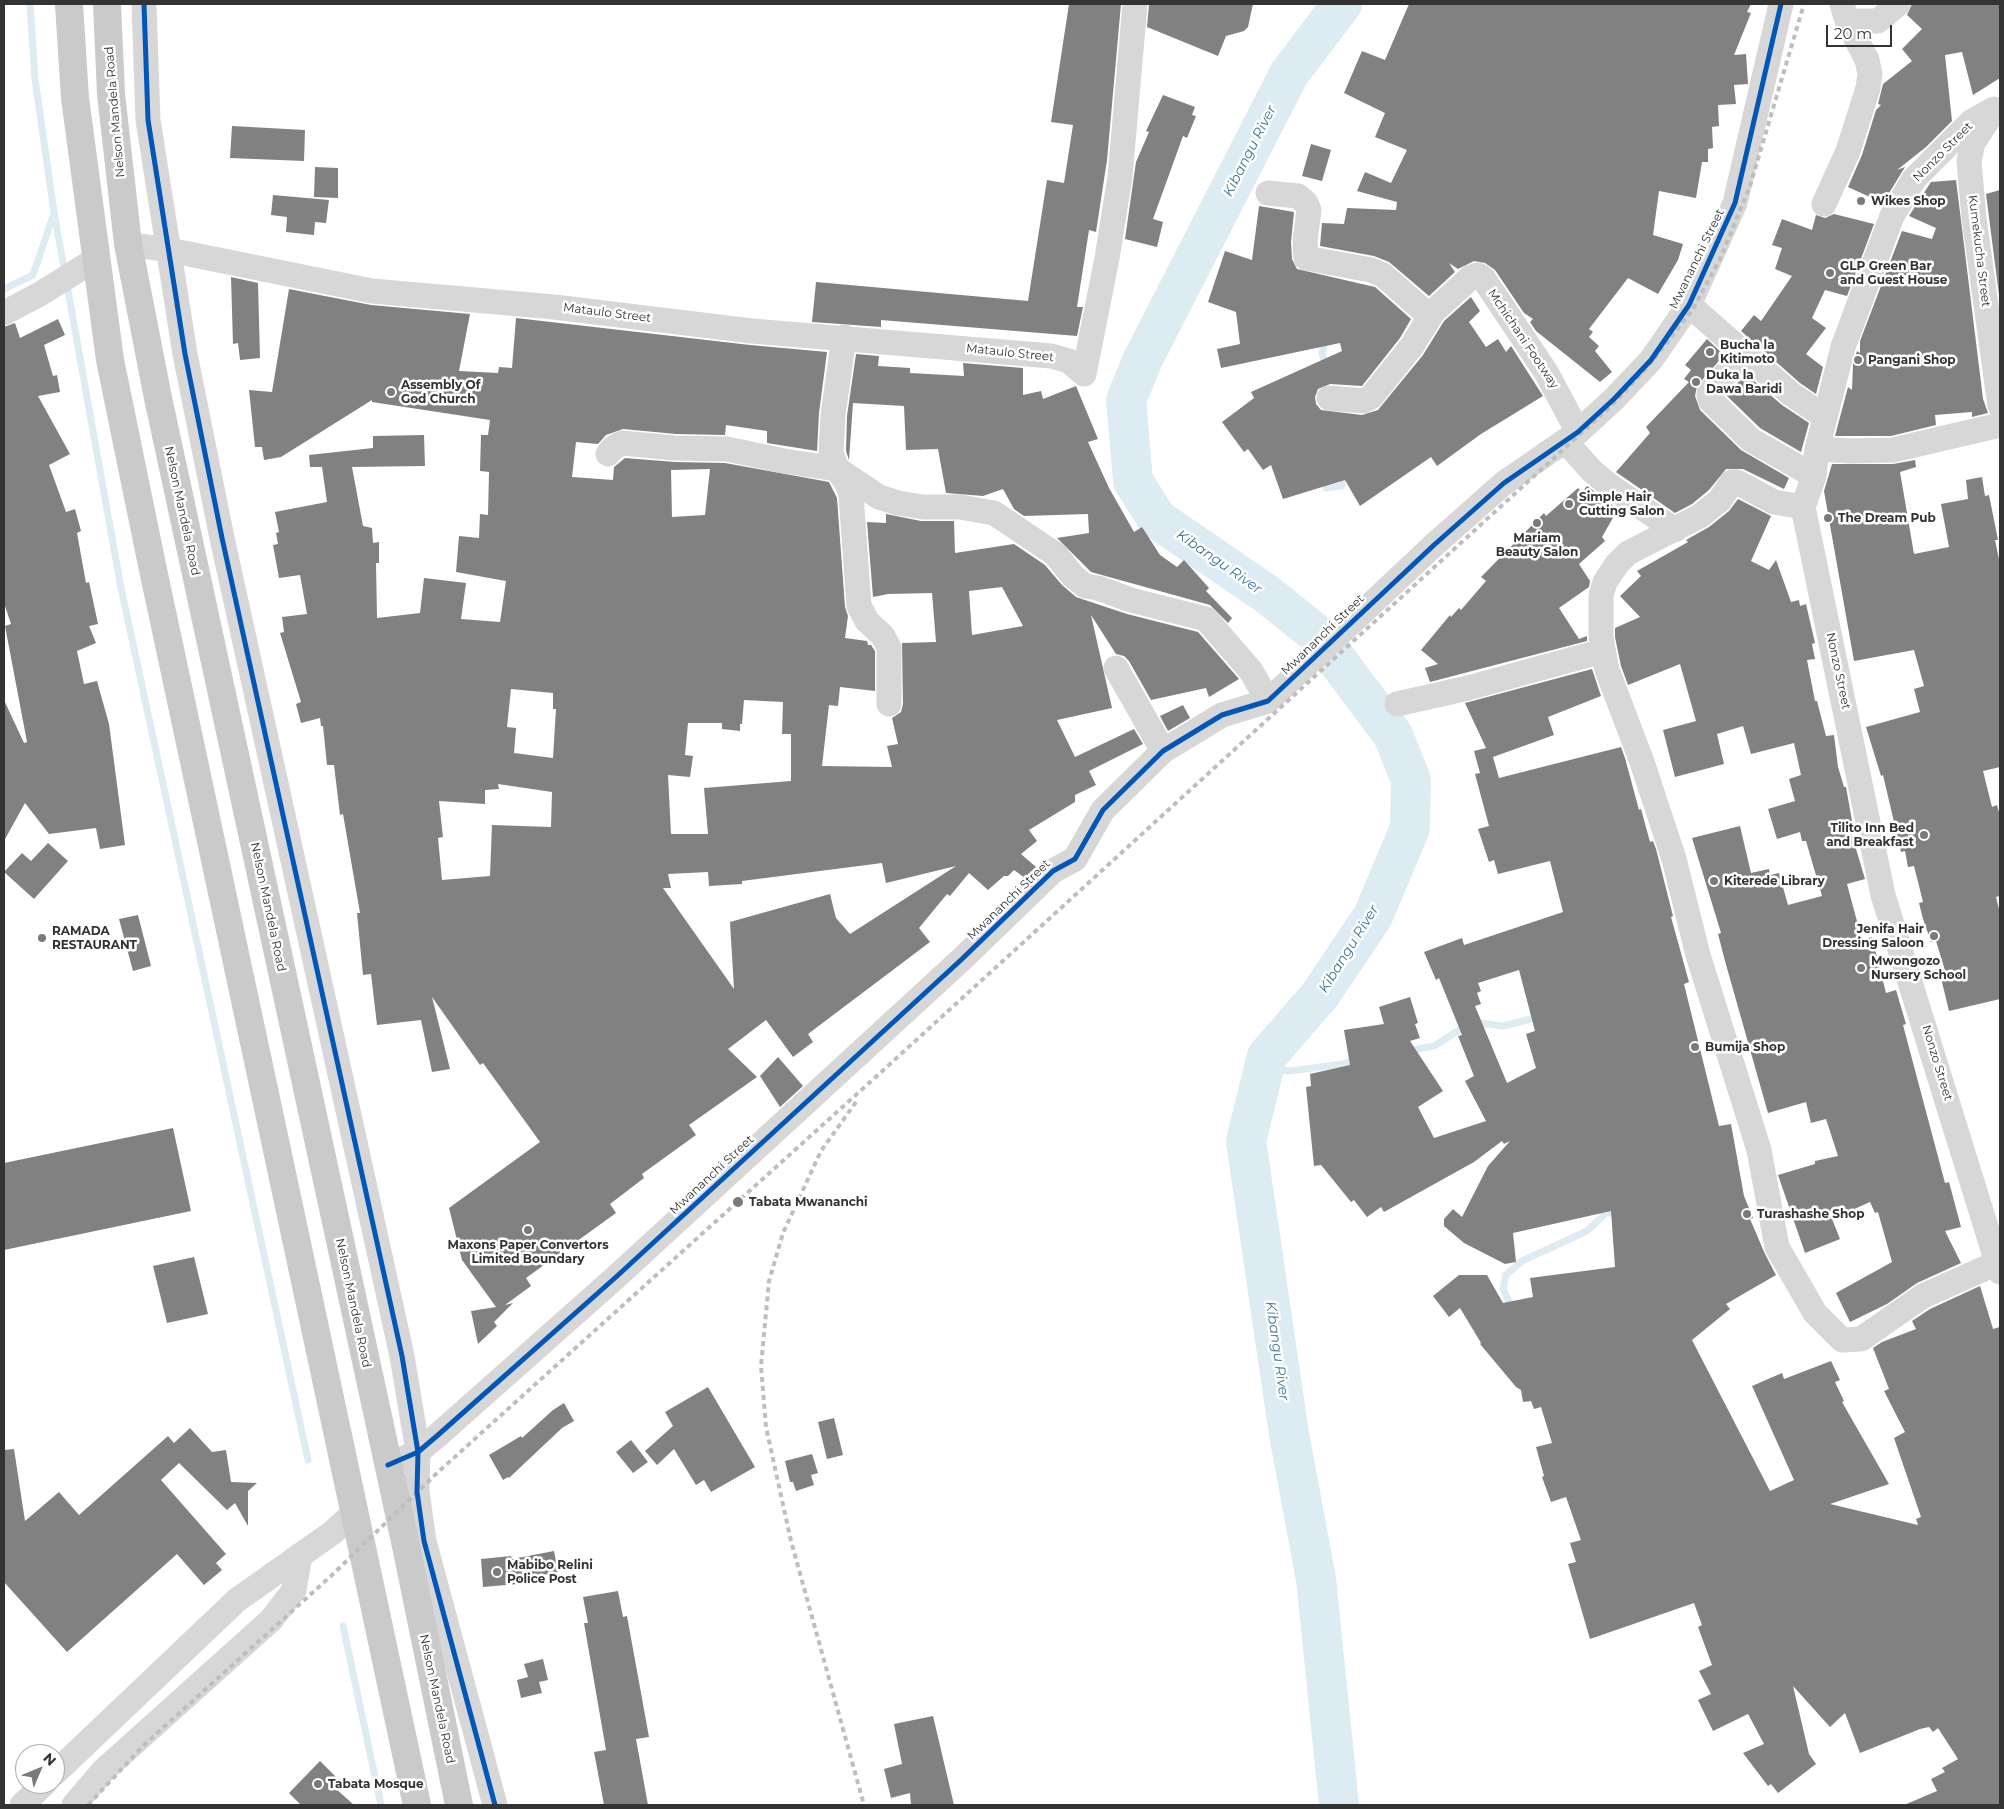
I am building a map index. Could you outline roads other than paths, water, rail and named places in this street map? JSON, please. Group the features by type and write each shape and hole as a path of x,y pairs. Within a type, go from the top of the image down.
{"main road":[{"path":"69,4 75,98 110,360 152,565 417,1805"},
{"name":"Nelson Mandela Road","path":"107,4 111,94 128,244 160,408 388,1465 459,1805"}],"street":[{"path":"144,4 148,120 184,354 220,528 400,1347 418,1452 417,1492 424,1541 495,1805"},
{"name":"Mataulo Street","path":"128,244 169,250 372,291 554,307 752,331 844,337 1051,356 1069,361 1084,374 1107,258 1120,177 1135,4"},
{"name":"Mwananchi Street","path":"388,1465 418,1452 616,1277 955,966 1053,871 1075,858 1103,810 1164,750 1222,716 1268,700 1350,622 1504,484 1572,436 1614,399 1651,360 1689,305 1735,203 1781,4"},
{"path":"1844,12 1878,21 1898,4"},
{"path":"1824,204 1848,151 1868,88 1870,74 1867,60 1844,12"},
{"name":"Kumekucha Street","path":"1997,106 1973,143 1969,161 1974,218 2000,406"},
{"name":"Nonzo Street","path":"1997,106 1971,122 1914,179 1892,216 1843,347 1817,449 1814,476 1803,507 1883,895 1999,1268"},
{"path":"1268,193 1298,196 1306,203 1309,210 1305,241 1306,258 1371,270 1383,275 1422,311 1427,314 1433,312"},
{"path":"4,313 40,294 96,259"},
{"name":"Mchichani Footway","path":"1329,398 1363,401 1371,397 1412,346 1433,312 1471,277 1478,275 1483,278 1562,397 1572,436"},
{"path":"1689,305 1728,338 1744,355 1791,394 1825,417"},
{"path":"844,337 831,440 831,454 837,469 848,485 851,495 859,606 867,622 883,636 888,648 889,704"},
{"path":"1744,355 1716,384 1709,394 1710,400 1751,440 1814,476"},
{"path":"1817,449 1851,451 1893,450 2000,425"},
{"path":"1572,436 1592,471 1610,486 1675,530"},
{"path":"608,454 613,448 622,443 675,448 728,449 784,461 837,469 879,497 898,503 922,507 960,507 994,514 1055,554 1073,576 1085,586 1206,619 1251,671 1268,700"},
{"path":"1803,507 1774,502 1735,482 1729,485 1714,505 1675,530 1637,546 1628,552 1605,582 1601,596 1600,619 1603,651 1618,703 1642,762 1674,859 1698,955 1757,1140 1777,1248 1815,1313 1842,1340 1861,1339 1923,1296 1999,1268"},
{"path":"1397,704 1468,688 1603,651"},
{"path":"1116,668 1164,750"},
{"path":"65,1763 237,1600 332,1533 354,1513"},
{"path":"74,1805 104,1770 271,1620 294,1590 300,1555"},
{"path":"22,1805 34,1794"}],"waterway":[{"path":"30,4 35,79 54,212 121,588 308,1460"},
{"name":"Kibangu River","path":"1339,1805 1316,1579 1289,1434 1246,1141 1267,1056 1320,995 1373,916 1410,828 1411,780 1393,735 1319,636 1268,595 1157,519 1133,481 1126,400 1143,359 1289,74 1342,4"},
{"path":"4,289 33,275 54,213"},
{"path":"1325,339 1322,354 1326,366"},
{"path":"1326,488 1342,486 1342,472"},
{"path":"1406,1051 1434,1046 1472,1022 1503,1026 1539,1017"},
{"path":"1267,1056 1267,1063 1277,1069 1289,1071 1343,1064 1357,1059"},
{"path":"1513,1310 1503,1289 1506,1275 1522,1261 1587,1231 1606,1213 1618,1213"},
{"path":"343,1626 381,1805"}],"railway":[{"path":"88,1805 145,1744 332,1575 437,1473 878,1075 1613,404 1650,364 1693,309 1720,259 1750,186 1804,4"},
{"path":"856,1102 821,1151 783,1233 769,1281 761,1366 766,1427 791,1541 864,1805"}],"place":[{"name":"Wikes Shop","path":"1861,201"},
{"name":"GLP Green Bar and Guest House","path":"1830,273"},
{"name":"Bucha la Kitimoto","path":"1710,352"},
{"name":"Pangani Shop","path":"1858,360"},
{"name":"Duka la Dawa Baridi","path":"1696,382"},
{"name":"Assembly Of God Church","path":"391,392"},
{"name":"Simple Hair Cutting Salon","path":"1569,504"},
{"name":"The Dream Pub","path":"1828,518"},
{"name":"Mariam Beauty Salon","path":"1537,523"},
{"name":"Tilito Inn Bed and Breakfast","path":"1924,835"},
{"name":"Kiterede Library","path":"1714,881"},
{"name":"Jenifa Hair Dressing Saloon","path":"1934,936"},
{"name":"RAMADA RESTAURANT","path":"42,938"},
{"name":"Mwongozo Nursery School","path":"1861,968"},
{"name":"Bumija Shop","path":"1695,1047"},
{"name":"Tabata Mwananchi","path":"738,1202"},
{"name":"Turashashe Shop","path":"1747,1214"},
{"name":"Maxons Paper Convertors Limited Boundary","path":"528,1230"},
{"name":"Mabibo Relini Police Post","path":"497,1572"},
{"name":"Tabata Mosque","path":"318,1784"}]}
